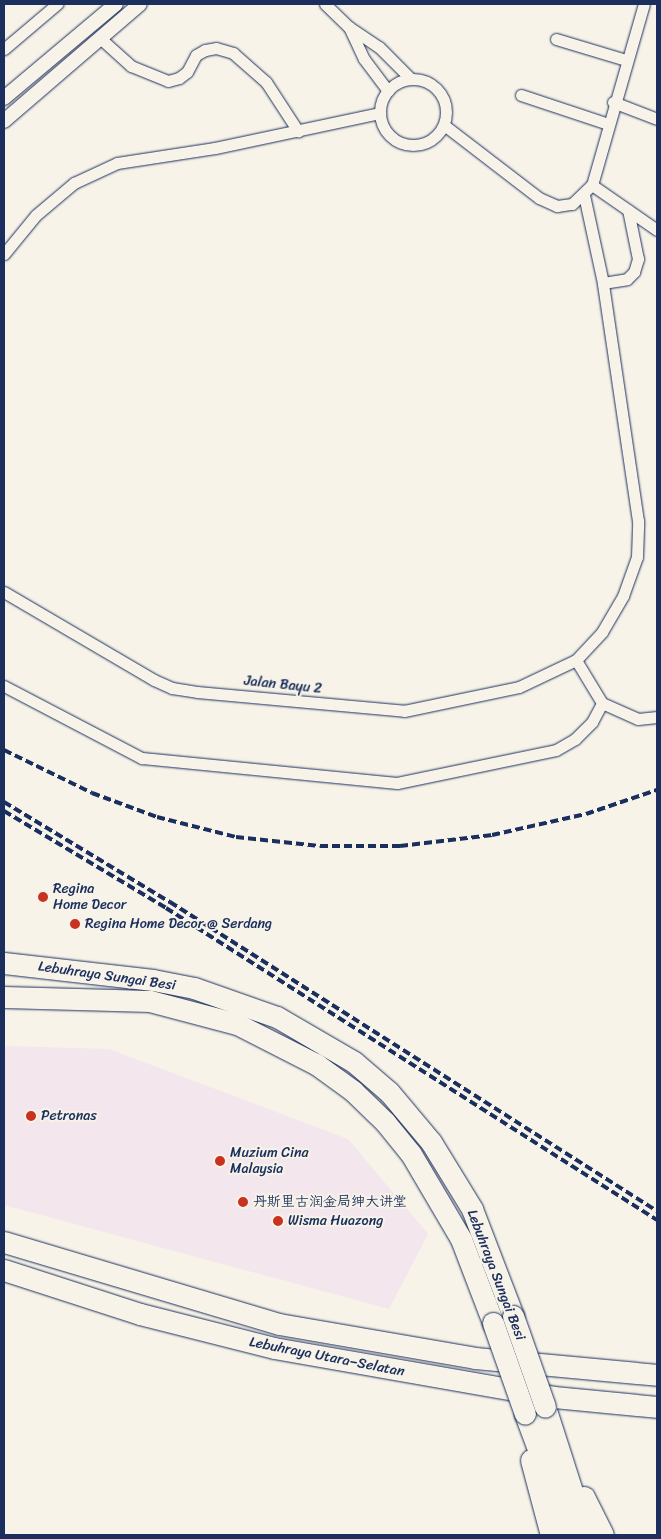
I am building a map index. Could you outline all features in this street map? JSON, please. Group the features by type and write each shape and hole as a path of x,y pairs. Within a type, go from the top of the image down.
{"highway":[{"name":"Lebuhraya Sungai Besi","path":"4,963 154,980 194,988 277,1017 354,1062 389,1092 431,1142 472,1209 503,1320 533,1415 565,1502"},
{"name":"Lebuhraya Sungai Besi","path":"4,997 150,1001 237,1024 316,1064 353,1091 385,1122 411,1154 461,1239 503,1320"},
{"name":"Lebuhraya Utara–Selatan","path":"4,1242 278,1324 475,1358 657,1374"},
{"name":"Lebuhraya Utara–Selatan","path":"4,1270 140,1314 274,1348 554,1397 657,1407"},
{"name":"Lebuhraya Sungai Besi","path":"533,1415 564,1476 565,1502"},
{"path":"533,1415 529,1448 538,1497 551,1535"},
{"path":"564,1476 580,1489 603,1535"},
{"path":"565,1502 570,1535"},
{"path":"565,1502 586,1535"}],"street":[{"path":"4,50 57,4"},
{"path":"21,106 5,93 116,4"},
{"path":"4,121 140,4"},
{"path":"325,4 348,27 379,47 411,79 430,83 443,97 446,116 444,125 425,143 406,145 388,134 380,113 388,91 411,79"},
{"path":"444,125 539,198 557,206 572,204 584,195 592,185 613,102 644,4"},
{"path":"348,27 364,59 388,91"},
{"path":"100,38 131,66 168,81 179,78 196,55 205,50 216,48 233,53 266,82 298,131"},
{"path":"556,39 626,60"},
{"path":"520,95 608,124"},
{"path":"613,102 657,119"},
{"path":"4,254 36,215 74,183 117,163 215,148 380,113"},
{"path":"592,185 657,230"},
{"path":"584,195 603,283 638,521 636,558 624,596 602,632 576,660 602,703 638,719 657,717"},
{"path":"603,283 627,279 634,272 638,259 628,210"},
{"name":"Jalan Bayu 2","path":"4,592 154,680 172,688 197,692 404,711 519,686 576,660"},
{"path":"4,686 142,758 397,783 556,750 575,739 592,722 602,703"}],"shaded area":[{"path":"4,1046 109,1049 348,1139 428,1234 389,1309 4,1205"}],"railway":[{"path":"4,750 92,793 157,817 236,837 320,846 400,846 492,835 586,814 657,790"},
{"path":"4,802 170,902 657,1211"},
{"path":"4,811 166,908 657,1220"}],"place":[{"name":"Regina Home Decor","path":"43,897"},
{"name":"Regina Home Decor @ Serdang","path":"75,924"},
{"name":"Petronas","path":"31,1116"},
{"name":"Muzium Cina Malaysia","path":"220,1161"},
{"name":"丹斯里古润金局绅大讲堂","path":"243,1202"},
{"name":"Wisma Huazong","path":"278,1221"}]}
